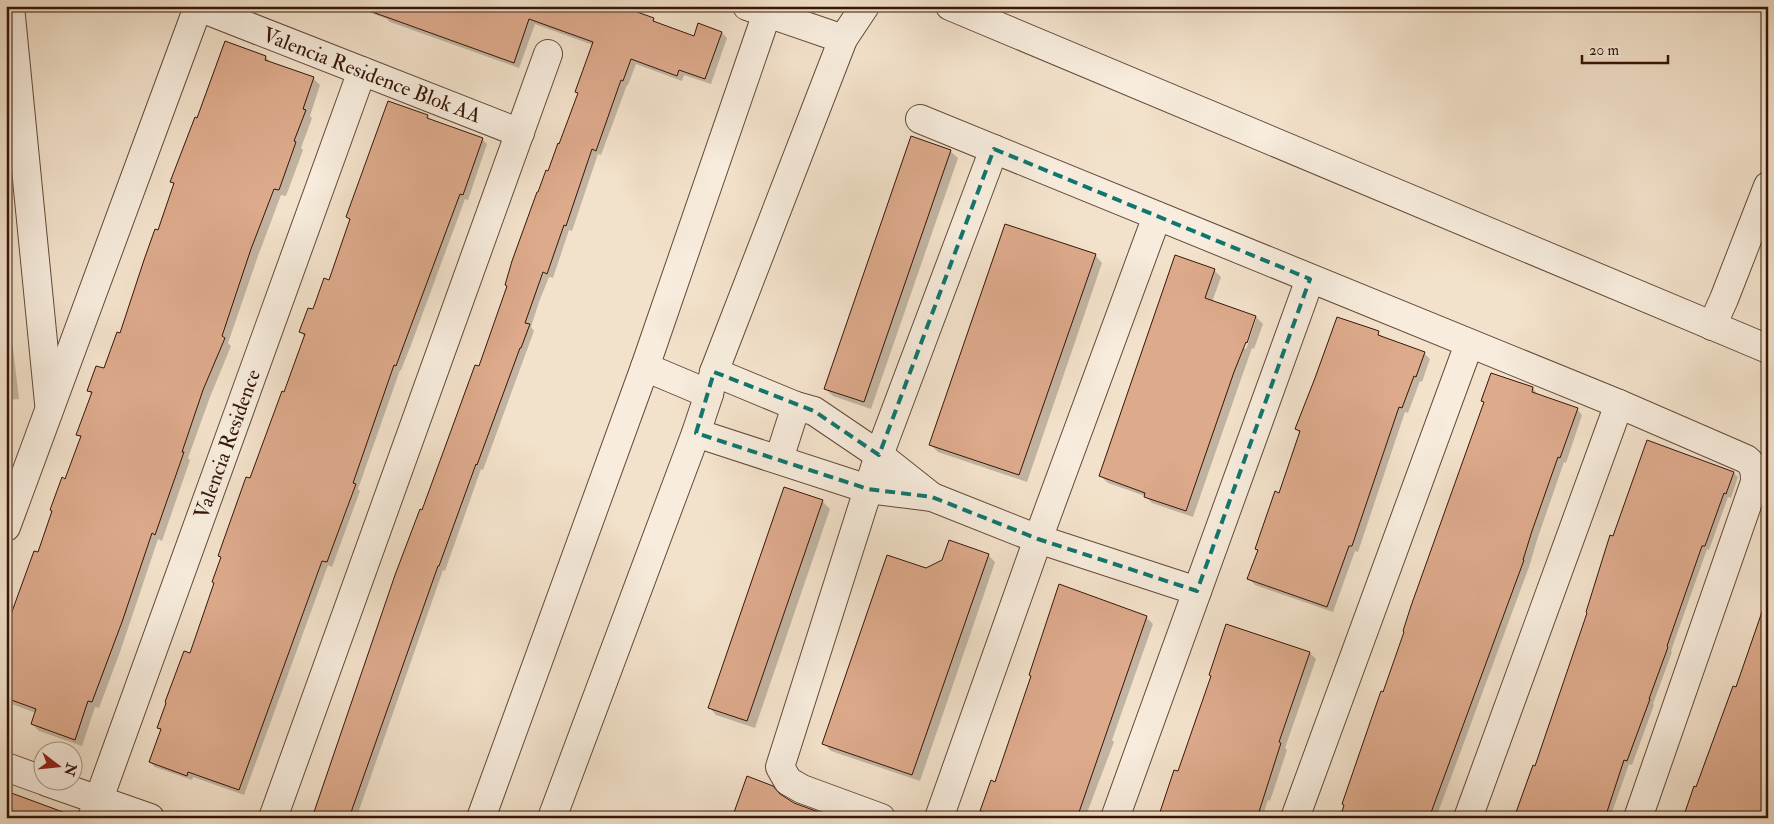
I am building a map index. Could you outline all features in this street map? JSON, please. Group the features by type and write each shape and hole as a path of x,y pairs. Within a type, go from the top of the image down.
{"street":[{"path":"10,6 49,410"},
{"path":"561,815 712,383 843,39 865,6"},
{"path":"950,6 1768,349"},
{"path":"6,527 197,7"},
{"name":"Valencia Residence Blok AA","path":"197,7 520,133"},
{"path":"481,818 645,367 757,10 843,39"},
{"path":"273,818 548,54"},
{"name":"Valencia Residence","path":"95,809 362,71"},
{"path":"920,119 1619,404 1752,463 1755,469 1755,482 1638,818"},
{"path":"881,818 802,789 788,781 780,766 879,455 994,150"},
{"path":"1712,326 1768,186"},
{"path":"938,818 1157,216"},
{"path":"1115,818 1310,279"},
{"path":"1295,818 1469,344"},
{"path":"645,367 712,383 814,412 879,455 932,497"},
{"path":"1468,818 1619,404"},
{"path":"779,459 796,406"},
{"path":"696,433 868,489 932,497 1038,539 1197,591"},
{"path":"6,767 32,776"},
{"path":"65,792 95,809 150,818"}],"highlighted area":[{"path":"994,149 1310,279 1197,591 1038,539 932,497 868,489 696,433 714,372 814,411 879,455"}],"building":[{"path":"365,6 620,6 654,18 653,21 694,36 698,23 722,32 705,79 679,70 677,76 631,59 623,81 621,80 596,151 592,149 566,226 564,225 547,274 543,272 525,323 530,324 438,566 349,818 312,818 395,575 420,509 422,510 475,365 479,366 507,286 505,285 512,261 537,192 546,170 548,171 578,93 575,92 593,42 529,19 514,63 364,9"},
{"path":"225,41 266,56 265,60 314,77 303,109 306,110 294,141 296,142 279,190 274,189 251,249 222,336 225,338 203,390 155,535 152,533 122,622 92,702 88,701 75,740 31,724 36,709 6,698 6,628 34,551 38,552 62,477 65,479 81,436 76,435 92,392 87,391 96,366 104,368 117,332 120,333 155,229 158,230 174,183 170,182 195,117 197,118"},
{"path":"388,101 428,115 427,118 483,138 463,195 460,194 396,366 394,365 353,483 356,484 327,562 322,561 239,790 188,772 187,776 149,762 161,729 157,728 165,702 184,651 190,653 214,583 212,582 221,557 218,556 246,477 250,478 282,391 284,392 305,334 299,332 308,308 313,309 324,278 329,280 350,219 346,217"},
{"path":"911,136 951,150 864,402 824,389"},
{"path":"1005,224 1096,254 1019,475 929,445"},
{"path":"1175,255 1215,269 1205,298 1256,316 1234,372 1186,511 1144,497 1145,493 1099,476"},
{"path":"1337,317 1379,331 1378,335 1425,352 1402,408 1399,407 1352,546 1349,546 1327,607 1247,579 1258,550 1255,549 1275,491 1279,493 1300,431 1295,429"},
{"path":"1491,373 1533,387 1532,392 1578,408 1560,458 1558,457 1524,560 1429,818 1340,818 1344,805 1342,804 1373,714 1381,691 1383,692 1411,606 1484,402 1481,401"},
{"path":"1647,440 1734,472 1726,494 1724,493 1705,546 1702,546 1650,699 1627,761 1624,760 1605,818 1514,818 1533,765 1535,766 1587,613 1610,535 1613,536"},
{"path":"784,487 823,500 747,721 708,708"},
{"path":"949,540 989,554 912,775 822,744 887,555 926,568 942,560"},
{"path":"1059,584 1147,616 1077,818 1000,818 980,811 991,780 995,782 1031,676 1029,675"},
{"path":"1764,606 1768,607 1768,818 1683,818 1733,686 1736,687"},
{"path":"1226,624 1310,652 1279,742 1281,743 1257,818 1158,818 1174,770 1178,771 1211,676 1209,675"},
{"path":"747,776 773,786 780,794 794,803 835,818 732,818"},
{"path":"6,791 71,815 71,818 6,818"}]}
